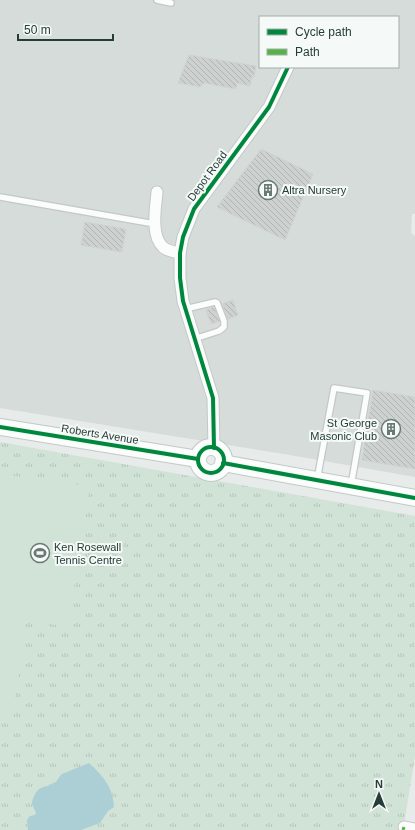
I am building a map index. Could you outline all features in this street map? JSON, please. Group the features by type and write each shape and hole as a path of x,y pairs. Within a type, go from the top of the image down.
{"street":[{"name":"Depot Road","path":"214,448 212,398 185,309 181,289 180,253 183,237 194,209 269,107 288,68"},
{"path":"157,192 154,217 160,243 168,250 180,253"},
{"name":"Roberts Avenue","path":"0,427 198,459"},
{"path":"214,448 223,455 223,463 219,470 215,472 207,472 200,467 198,459 202,451 205,449 214,448"},
{"path":"223,463 415,498"}],"lane":[{"path":"157,0 171,3"},
{"path":"0,197 155,224"},
{"path":"185,309 215,302 217,303 224,321 224,327 219,331 194,339"},
{"path":"317,480 334,388 367,393 351,486"}],"shaded area":[{"path":"0,0 415,0 415,214 412,214 411,233 415,236 415,477 290,455 0,408"}],"green space":[{"path":"0,442 415,516 415,757 403,830 0,830"},
{"name":"Ken Rosewall Tennis Centre","path":"0,474 90,486 68,627 26,620 13,711 0,709"}],"water":[{"path":"89,763 106,782 112,794 114,807 108,811 100,823 81,830 28,830 27,820 30,816 35,815 36,813 32,804 37,791 51,785 62,774"}],"building":[{"path":"189,55 256,66 254,77 252,77 250,86 237,83 236,89 204,83 200,87 178,83"},
{"name":"Altra Nursery","path":"261,149 313,174 285,240 217,207"},
{"path":"85,222 126,229 122,252 81,245"},
{"path":"233,300 238,315 228,319 222,304"},
{"path":"214,307 220,321 211,324 206,310"},
{"name":"St George Masonic Club","path":"373,390 415,397 415,469 362,460"}],"cycle path":[{"path":"214,448 213,398 183,301 180,278 180,253 183,237 194,209 269,107 288,68"},
{"path":"0,427 198,459"},
{"path":"211,447 220,451 224,460 220,469 211,473 202,469 198,460 202,451 211,447"},
{"path":"223,463 415,498"}],"place":[{"name":"Altra Nursery","path":"268,190"},
{"name":"St George Masonic Club","path":"391,429"},
{"name":"Ken Rosewall Tennis Centre","path":"40,553"}]}
